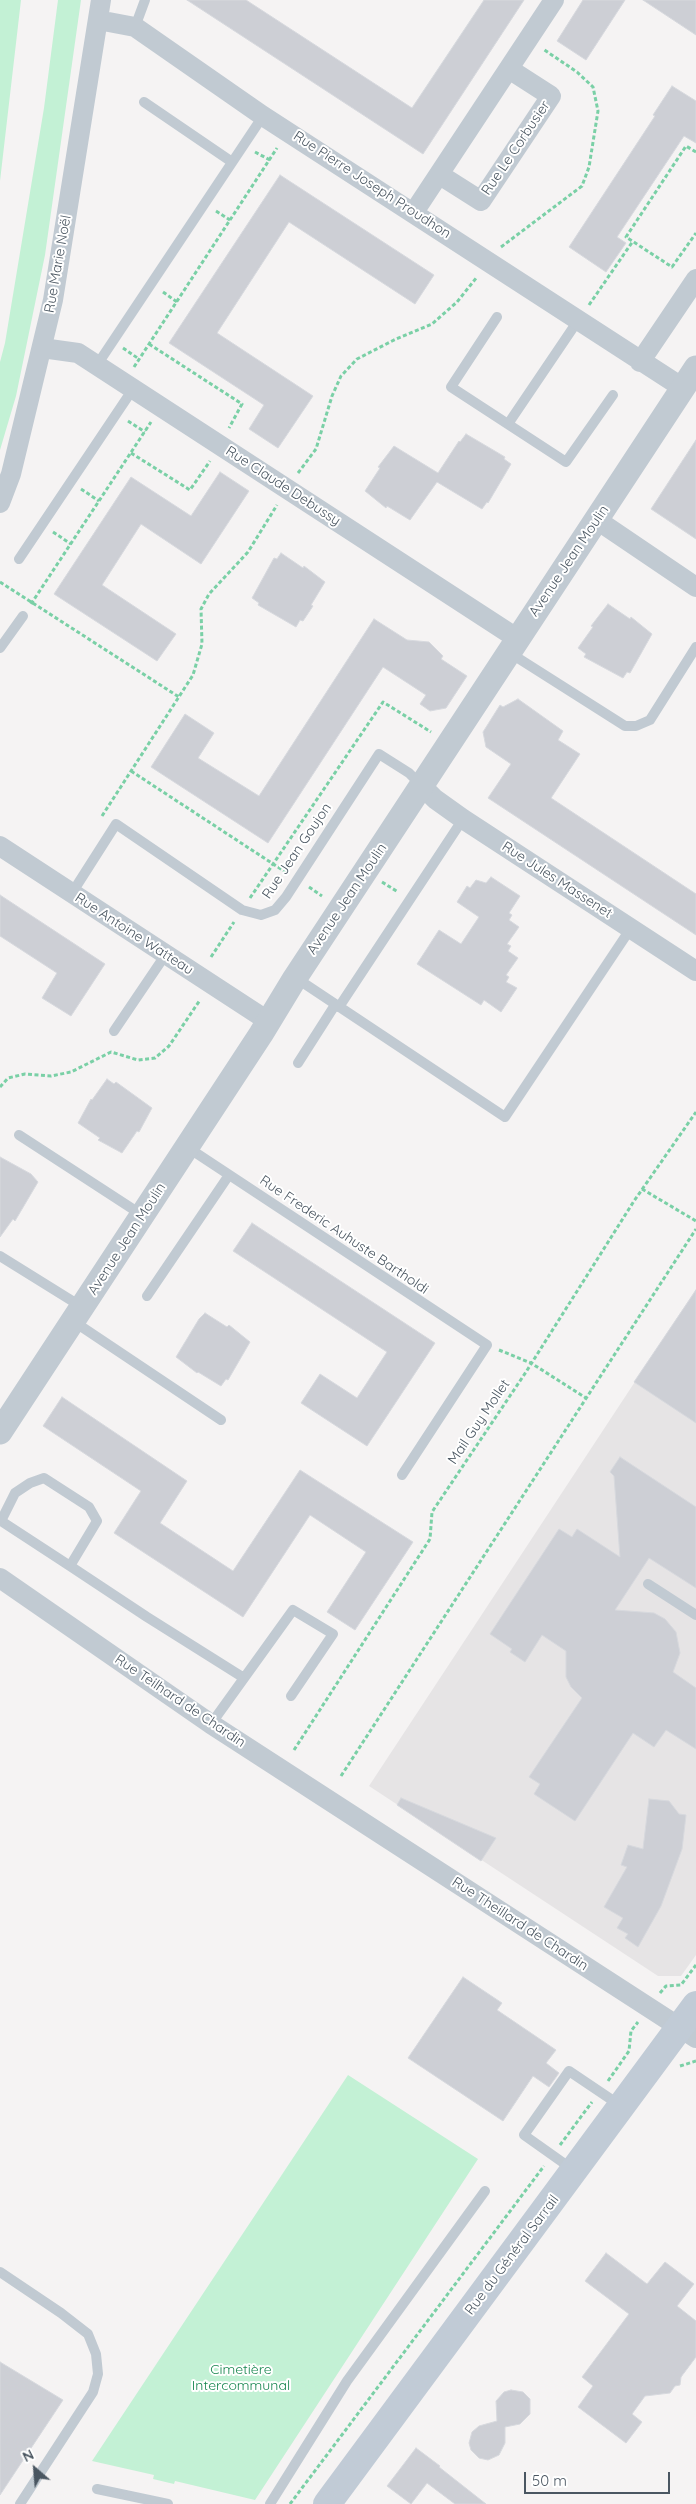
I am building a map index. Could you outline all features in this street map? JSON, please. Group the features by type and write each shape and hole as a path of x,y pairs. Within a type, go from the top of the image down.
{"main road":[{"name":"Rue du Général Sarrail","path":"327,2504 622,2107 688,2033 696,2005"}],"street":[{"name":"Rue Marie Noël","path":"0,504 11,474 53,300 101,0"},
{"path":"414,212 554,0"},
{"name":"Rue Pierre Joseph Proudhon","path":"98,20 136,27 263,116 488,260 584,312 640,362 689,378"},
{"name":"Rue Le Corbusier","path":"440,175 481,200 551,96 509,69"},
{"path":"640,362 696,279"},
{"name":"Rue Claude Debussy","path":"42,348 78,352 97,365 132,381 513,646"},
{"name":"Avenue Jean Moulin","path":"0,1432 187,1147 295,978 598,520 689,378"},
{"path":"598,520 696,587"},
{"name":"Rue Jules Massenet","path":"422,786 435,799 463,819 696,971"},
{"name":"Rue Antoine Watteau","path":"0,846 268,1021"},
{"name":"Rue Teilhard de Chardin","path":"0,1578 212,1724 360,1822"},
{"name":"Rue Theillard de Chardin","path":"360,1822 688,2033"}],"lane":[{"path":"136,27 145,0"},
{"path":"144,102 232,162"},
{"path":"97,365 263,116"},
{"path":"508,424 584,312"},
{"path":"497,317 451,387 566,462 613,395"},
{"path":"19,559 71,482 132,381"},
{"path":"0,648 22,616"},
{"path":"513,646 625,726 636,726 650,720 696,647"},
{"name":"Rue Jean Goujon","path":"72,893 116,824 242,910 260,916 275,910 297,880 379,754 409,773 422,786"},
{"path":"298,1063 463,819"},
{"path":"295,978 505,1117 631,928"},
{"path":"114,1031 166,954"},
{"path":"19,1135 142,1216"},
{"name":"Rue Frederic Auhuste Bartholdi","path":"187,1147 487,1345"},
{"path":"147,1296 229,1175"},
{"path":"0,1256 221,1420"},
{"path":"402,1475 487,1345"},
{"path":"70,1566 97,1521 90,1507 44,1478 30,1483 15,1493 2,1522 70,1566 244,1678"},
{"path":"648,1584 696,1615"},
{"path":"212,1724 293,1610 333,1634 291,1696"},
{"path":"574,2171 524,2135 568,2071 622,2107"},
{"path":"270,2504 347,2381 485,2191"},
{"path":"0,2272 61,2313 88,2334 96,2354 98,2374 93,2392 20,2504"},
{"path":"97,2489 168,2504"}],"path":[{"path":"98,822 193,675 202,644 200,610 209,594 248,552 287,489 316,449 332,396 341,376 357,359 396,339 432,324 457,302 474,282 488,260 506,241 550,212 582,186 589,167 598,111 593,87 577,72 537,44"},
{"path":"132,381 149,344 281,142"},
{"path":"696,152 686,146 626,236 672,267 696,233"},
{"path":"584,312 633,241"},
{"path":"149,344 242,404 226,432"},
{"path":"22,616 156,415"},
{"path":"131,453 190,490 211,460"},
{"path":"71,482 99,501"},
{"path":"42,524 71,544"},
{"path":"0,582 179,697"},
{"path":"211,957 384,702 435,735"},
{"path":"131,771 327,899"},
{"path":"380,881 410,899"},
{"path":"0,1087 8,1078 25,1074 51,1076 71,1072 111,1052 138,1060 154,1058 169,1046 212,984"},
{"name":"Mail Guy Mollet","path":"294,1750 430,1539 432,1512 531,1363 642,1189 696,1112"},
{"path":"642,1189 696,1221"},
{"path":"341,1776 696,1229"},
{"path":"487,1345 531,1363 586,1398"},
{"path":"290,2504 600,2092 629,2051 631,2032 648,2007 666,1986 681,1985 696,1965"}],"shaded area":[{"path":"696,1289 696,1955 681,1976 658,1976 369,1786"}],"green space":[{"path":"0,0 21,0 0,181"},
{"path":"58,0 81,0 45,255 16,396 0,450 0,362 5,343 44,108"},
{"name":"Cimetière Intercommunal","path":"348,2075 478,2159 255,2500 175,2481 174,2484 153,2479 154,2475 92,2461"}],"building":[{"path":"187,0 246,0 412,108 484,0 524,0 423,154"},
{"path":"583,0 625,0 586,60 557,41"},
{"path":"643,0 696,0 696,35"},
{"path":"672,86 696,101 696,143 684,136 617,237 626,243 606,272 569,247 655,116 653,115"},
{"path":"280,175 434,275 415,304 289,222 217,333 313,396 278,448 249,429 264,405 169,343"},
{"path":"466,434 505,457 504,459 511,464 488,503 482,509 437,482 410,520 387,506 386,508 365,491 380,468 378,467 394,446 438,473 459,441"},
{"path":"696,440 696,539 651,509"},
{"path":"220,472 249,491 201,564 141,524 102,585 176,634 157,661 54,594 131,477 191,516"},
{"path":"281,553 303,568 304,566 325,582 311,605 313,606 303,621 300,620 296,627 258,605 259,603 252,598 274,558 277,559"},
{"path":"608,604 630,619 631,617 652,634 630,673 627,672 623,678 584,657 586,654 578,648 593,627 591,626"},
{"path":"374,619 407,640 429,642 443,656 441,659 467,676 446,708 430,711 420,704 426,695 383,667 268,843 151,767 185,714 214,733 198,758 259,796"},
{"path":"518,699 563,731 558,740 580,754 551,798 696,894 696,935 488,798 511,764 486,747 483,732 500,705 503,707"},
{"path":"491,877 520,896 509,913 512,915 509,920 519,927 507,944 511,946 508,951 518,958 506,975 509,977 506,982 517,988 501,1012 484,1000 481,1005 417,964 439,930 461,944 479,917 457,902 467,886 470,888 476,880 486,883"},
{"path":"0,895 105,964 71,1016 42,998 57,973 0,936"},
{"path":"107,1079 114,1084 116,1082 152,1108 139,1132 137,1131 122,1153 98,1140 100,1138 78,1123 91,1099"},
{"path":"0,1157 31,1174 38,1182 15,1221 13,1219 0,1237"},
{"path":"252,1223 435,1343 367,1446 301,1403 320,1374 357,1398 387,1352 233,1251"},
{"path":"696,1290 696,1423 634,1382"},
{"path":"205,1313 227,1327 229,1325 250,1342 228,1380 226,1379 221,1386 197,1373 176,1357 199,1319"},
{"path":"62,1397 187,1481 160,1523 233,1571 300,1470 413,1542 355,1630 327,1612 366,1552 310,1515 243,1617 114,1533 141,1491 43,1426"},
{"path":"620,1457 696,1507 696,1588 649,1558 615,1610 654,1613 665,1619 676,1632 680,1653 673,1672 696,1688 696,1749 666,1730 654,1747 633,1733 575,1821 534,1794 540,1784 529,1777 582,1698 571,1687 566,1677 566,1651 542,1635 525,1662 510,1652 512,1649 490,1634 559,1529 572,1537 577,1529 620,1557 614,1476 610,1472"},
{"path":"401,1798 496,1838 481,1861 397,1805"},
{"path":"649,1799 669,1801 679,1814 686,1815 682,1849 661,1906 638,1947 625,1938 628,1934 617,1928 623,1918 604,1907 627,1867 621,1865 628,1845 643,1849"},
{"path":"463,1977 502,2003 497,2010 556,2050 546,2063 559,2073 549,2087 533,2076 503,2121 408,2058"},
{"path":"606,2253 647,2284 665,2262 694,2284 677,2306 696,2321 696,2357 681,2377 680,2385 675,2386 670,2393 645,2396 632,2414 642,2422 626,2443 578,2407 593,2386 582,2377 629,2314 585,2281"},
{"path":"0,2362 63,2400 0,2495"},
{"path":"511,2390 523,2392 530,2399 530,2414 520,2424 505,2427 505,2443 499,2455 488,2460 479,2458 471,2450 469,2443 472,2432 479,2426 497,2421 496,2401 504,2392"},
{"path":"416,2448 486,2504 455,2504 427,2483 411,2504 387,2486"}]}
